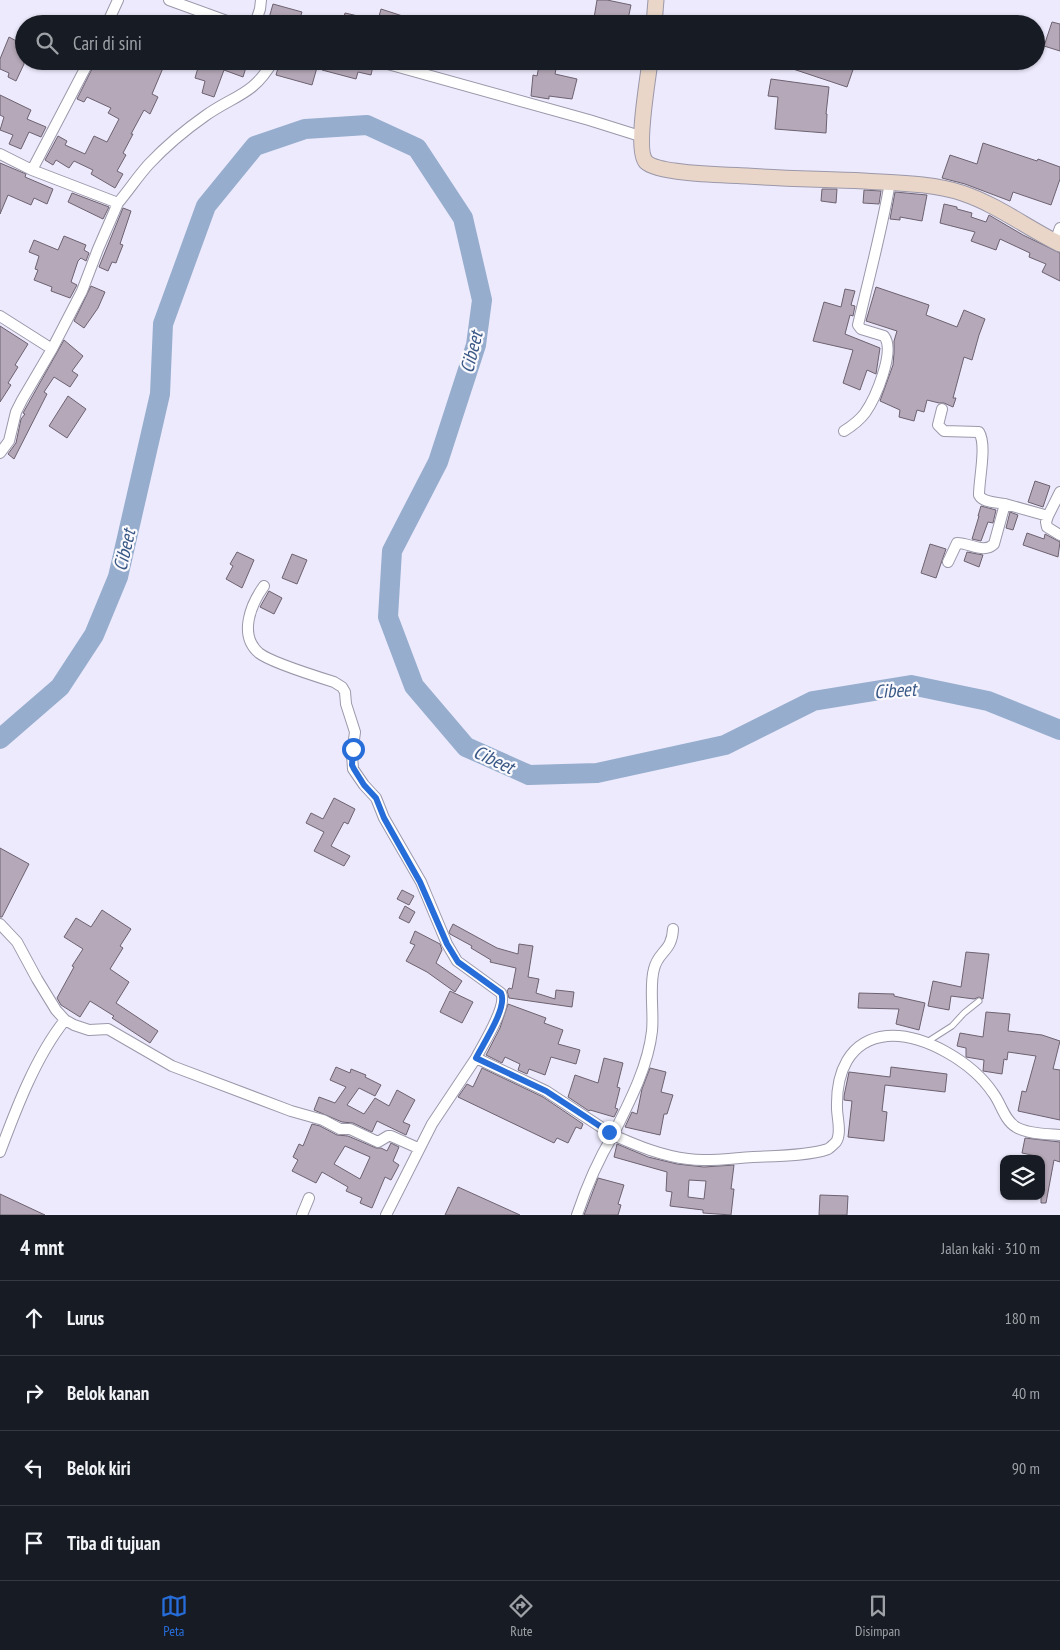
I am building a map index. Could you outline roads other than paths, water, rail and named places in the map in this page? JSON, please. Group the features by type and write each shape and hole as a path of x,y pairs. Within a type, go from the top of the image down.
{"street":[{"path":"111,15 118,0"},
{"path":"169,0 210,15"},
{"path":"258,15 261,0"},
{"path":"655,15 656,0"},
{"path":"32,170 83,70"},
{"path":"0,454 9,441 16,412 22,400 52,349 82,291 118,203 149,164 177,138 206,115 247,92 256,85 267,70"},
{"path":"409,70 640,136"},
{"path":"649,70 640,136 642,154 644,159 652,166 662,169 756,176 890,182 943,189 968,195 1003,210 1058,238"},
{"path":"0,154 32,170 118,203"},
{"path":"844,431 858,421 870,406 886,361 888,343 886,338 861,329 858,325 882,226 890,182"},
{"path":"0,316 52,349"},
{"path":"942,409 938,418 938,425 944,431 979,432 982,440 979,495 981,498 1048,516"},
{"path":"1060,492 1046,522 1048,527 1060,535"},
{"path":"948,562 957,543 984,549 994,544 1005,504"},
{"path":"264,586 252,605 249,614 248,628 257,651 342,687 355,732 352,765 356,773 376,798 384,818 420,882 447,944 458,962 501,993 503,997 501,1010 476,1058 418,1148 386,1215"},
{"path":"0,924 17,942 56,1010 65,1020 89,1030 108,1029 172,1066 291,1112 323,1120 340,1128 350,1129 378,1142 388,1136 418,1148"},
{"path":"577,1215 582,1199 646,1061 652,1027 654,969 658,958 670,946 673,939 673,928"},
{"path":"0,1152 28,1084 65,1020"},
{"path":"476,1058 546,1091 613,1135 648,1150 690,1160 809,1153 828,1148 838,1140 838,1089 844,1062 851,1053 866,1042 886,1036 903,1037 926,1042 948,1054 972,1071 993,1091 1008,1121 1014,1126 1021,1129 1060,1135"},
{"path":"302,1215 309,1198"}],"lane":[{"path":"926,1042 952,1026 979,1001"}],"waterway":[{"name":"Cibeet","path":"0,739 60,687 94,635 118,577 160,394 163,324 206,206 255,146 305,129 367,125 417,148 463,218 482,300 476,345 438,462 392,551 388,617 414,686 466,747 529,775 597,773 725,745 813,701 911,685 988,701 1060,730"}]}
